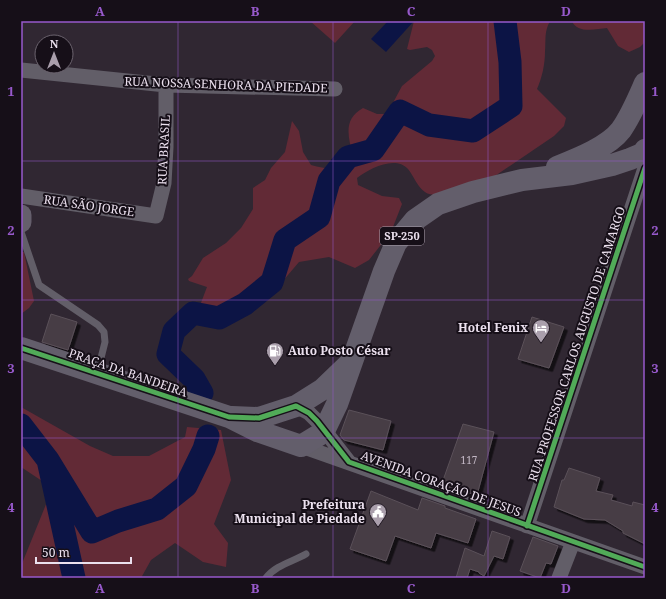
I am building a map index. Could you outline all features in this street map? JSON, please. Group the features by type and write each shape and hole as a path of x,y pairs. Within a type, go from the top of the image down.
{"main road":[{"name":"SP-250","path":"522,180 579,158 606,143 618,133 634,107 645,83"},
{"path":"618,133 636,136 641,156"},
{"name":"SP-250","path":"301,446 324,431 337,404 384,271 396,243 415,220 438,204 473,192 522,180 572,174 641,156"},
{"path":"21,216 21,222"},
{"name":"PRAÇA DA BANDEIRA","path":"21,348 229,417"},
{"name":"SP-250","path":"229,417 259,418 296,406 323,389 352,362"},
{"name":"AVENIDA CORAÇÃO DE JESUS","path":"229,417 257,431 301,446"}],"street":[{"name":"RUA NOSSA SENHORA DA PIEDADE","path":"21,70 166,85 335,89"},
{"name":"RUA BRASIL","path":"156,216 164,183 166,147 166,85"},
{"name":"RUA PROFESSOR CARLOS AUGUSTO DE CAMARGO","path":"527,526 637,192 641,156"},
{"name":"RUA SÃO JORGE","path":"21,196 156,216"},
{"name":"AVENIDA CORAÇÃO DE JESUS","path":"296,406 309,413 317,421 350,462"},
{"name":"AVENIDA CORAÇÃO DE JESUS","path":"301,446 645,567"},
{"path":"558,578 573,542"}],"lane":[{"path":"21,232 39,285 67,305 98,324 104,332 105,342 98,373"},
{"path":"266,578 278,566 306,554"}],"shaded area":[{"path":"310,21 355,21 335,43"},
{"path":"388,21 414,21 386,52 371,39"},
{"path":"414,21 550,21 546,32 543,71 537,89 566,118 564,126 554,136 495,176 434,195 422,190 408,169 403,165 389,163 368,171 357,178 358,185 382,196 399,198 402,204 391,232 369,260 355,268 329,257 299,262 282,282 258,295 231,315 210,323 202,320 199,308 207,287 189,281 188,279 192,276 203,258 226,243 241,228 253,209 253,188 265,180 271,168 285,152 292,121 299,131 303,152 311,165 330,169 339,167 348,161 353,155 349,135 352,117 363,108 377,114 387,114 402,86 432,61 435,56 432,50 427,47 410,50 407,49"},
{"path":"572,21 645,21 645,42 640,47 629,52 618,46 607,28 592,30 582,29 574,25"},
{"path":"21,252 24,252 34,301 29,308 21,314"},
{"path":"21,407 90,446 113,456 149,456 185,437 187,427 221,430 231,480 214,524 228,543 226,567 203,562 175,543 151,560 141,578 21,578 21,566 51,492 45,483 21,467"}],"building":[{"path":"51,314 77,322 68,350 42,342"},
{"name":"Hotel Fenix","path":"532,317 564,327 549,368 518,359"},
{"path":"349,410 391,421 383,450 344,440 340,435"},
{"path":"463,424 494,432 477,495 441,486"},
{"path":"569,468 600,478 596,491 613,495 611,500 632,506 633,502 645,505 645,544 623,533 623,531 605,520 584,519 554,507 562,480 564,480"},
{"path":"371,491 418,510 422,498 476,519 468,543 436,533 431,548 395,536 386,561 350,549"},
{"path":"492,531 510,537 503,559 494,556 484,576 479,572 470,569 467,578 456,578 465,548 484,556"},
{"path":"533,537 558,546 551,564 546,563 540,578 520,571"}],"waterway":[{"path":"202,393 194,379 168,354 174,331 193,313 219,318 245,304 272,282 285,240 319,217 329,181 348,157 373,150 400,111 429,125 473,131 511,106 510,62 505,21"},
{"path":"21,425 48,460 74,578"},
{"path":"48,460 92,532 118,521 157,509 186,486 204,449 208,436"}],"cycle path":[{"path":"527,526 645,168"},
{"path":"21,348 229,417 259,418 296,406 309,413 317,421 349,462 645,567"}],"place":[{"name":"Hotel Fenix","path":"541,343"},
{"name":"Auto Posto César","path":"275,366"},
{"name":"Prefeitura Municipal de Piedade","path":"378,527"}]}
